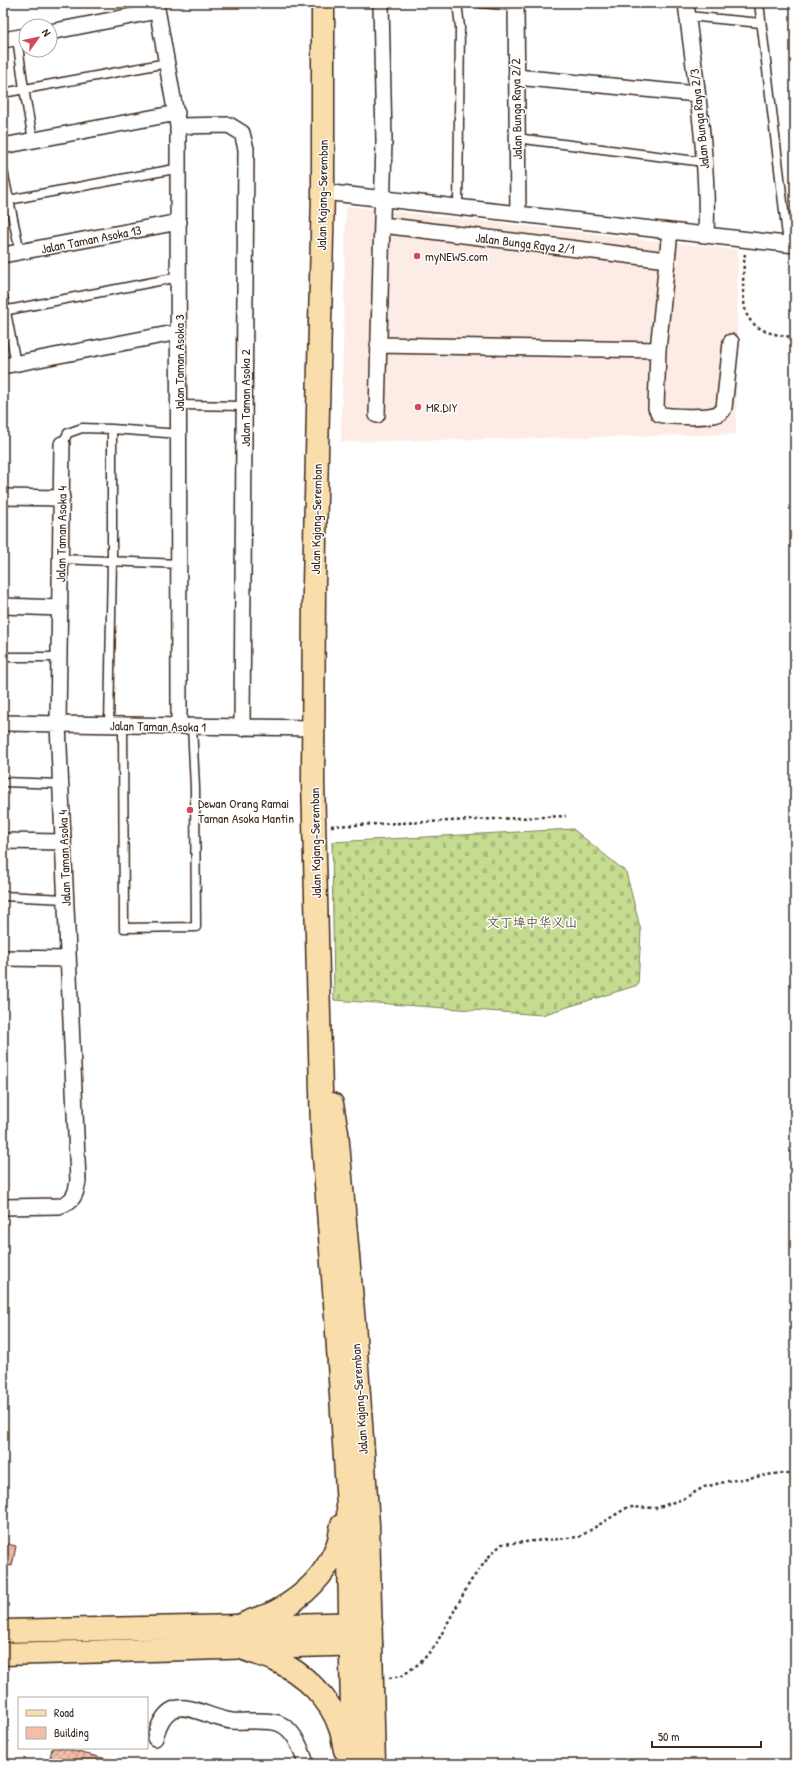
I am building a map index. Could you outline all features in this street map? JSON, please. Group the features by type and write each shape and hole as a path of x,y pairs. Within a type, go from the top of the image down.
{"main road":[{"name":"Jalan Kajang-Seremban","path":"323,3 323,192 314,586 313,728 314,827 322,1130 348,1506 361,1634 372,1680 374,1764"},
{"name":"Jalan Kajang-Seremban","path":"320,1036 337,1132 354,1323 368,1524 353,1764"},
{"path":"240,1637 252,1619 276,1611 296,1599 312,1586 322,1573 338,1546 344,1513 348,1506"},
{"path":"3,1631 240,1637"},
{"path":"3,1654 240,1637 361,1634"},
{"path":"240,1637 251,1653 274,1659 292,1669 322,1696 332,1709 340,1728 349,1764"}],"street":[{"path":"376,415 384,199 382,3"},
{"name":"Jalan Bunga Raya 2/2","path":"516,4 516,138 518,214"},
{"path":"58,30 156,7"},
{"name":"Jalan Taman Asoka 3","path":"156,7 178,120 180,168 178,332 180,564 186,726"},
{"name":"Jalan Bunga Raya 2/3","path":"687,9 704,162 707,207 706,235"},
{"path":"516,77 697,94"},
{"path":"3,146 34,140 178,120"},
{"name":"Jalan Taman Asoka 2","path":"178,120 229,125 242,133 246,149 242,728"},
{"path":"323,192 791,245"},
{"name":"Jalan Taman Asoka 13","path":"3,255 179,222"},
{"name":"Jalan Bunga Raya 2/1","path":"382,225 667,260"},
{"path":"670,231 658,350 656,408 659,414 667,417 714,415 722,411 724,408 731,342"},
{"path":"10,365 178,332"},
{"path":"378,345 658,350"},
{"name":"Jalan Taman Asoka 4","path":"3,1207 59,1206 68,1203 73,1199 78,1181 58,724 62,444"},
{"path":"3,497 62,498"},
{"path":"3,606 60,608"},
{"name":"Jalan Taman Asoka 1","path":"3,723 313,728"},
{"path":"3,842 63,842"},
{"path":"3,958 68,959"},
{"path":"155,1738 159,1724 167,1714 180,1708 192,1708 230,1721 270,1721 281,1724 291,1731 303,1754 306,1764"}],"lane":[{"path":"457,3 460,27 458,208"},
{"path":"480,3 516,4"},
{"path":"759,3 791,245"},
{"path":"687,9 761,23"},
{"path":"15,38 34,140"},
{"path":"3,93 167,63"},
{"path":"516,138 704,162"},
{"path":"6,201 180,168"},
{"path":"3,171 6,201 20,252"},
{"path":"4,310 179,277"},
{"path":"3,296 10,365"},
{"path":"179,405 244,406"},
{"path":"62,444 68,433 82,428 180,434"},
{"path":"112,429 112,562 116,726 124,928 196,927 195,803 186,726"},
{"path":"61,559 180,564"},
{"path":"3,657 59,657"},
{"path":"3,782 61,784"},
{"path":"3,896 65,899"}],"path":[{"path":"747,240 743,272 747,316 759,328 784,336 795,337"},
{"path":"314,827 398,823 442,823 566,816"},
{"path":"372,1680 402,1676 421,1662 435,1646 470,1582 490,1554 502,1544 579,1537 628,1507 656,1508 683,1498 704,1487 729,1481 780,1473 795,1475"}],"shaded area":[{"path":"346,206 738,250 736,434 341,442"}],"green space":[{"name":"文丁埠中华义山","path":"573,829 626,872 641,931 638,985 542,1015 334,1000 332,842"}],"building":[{"path":"3,1543 16,1546 12,1566 3,1564"},
{"path":"52,1749 64,1749 129,1764 49,1764"}],"place":[{"name":"myNEWS.com","path":"417,256"},
{"name":"MR.DIY","path":"418,407"},
{"name":"Dewan Orang Ramai Taman Asoka Mantin","path":"190,810"}]}
